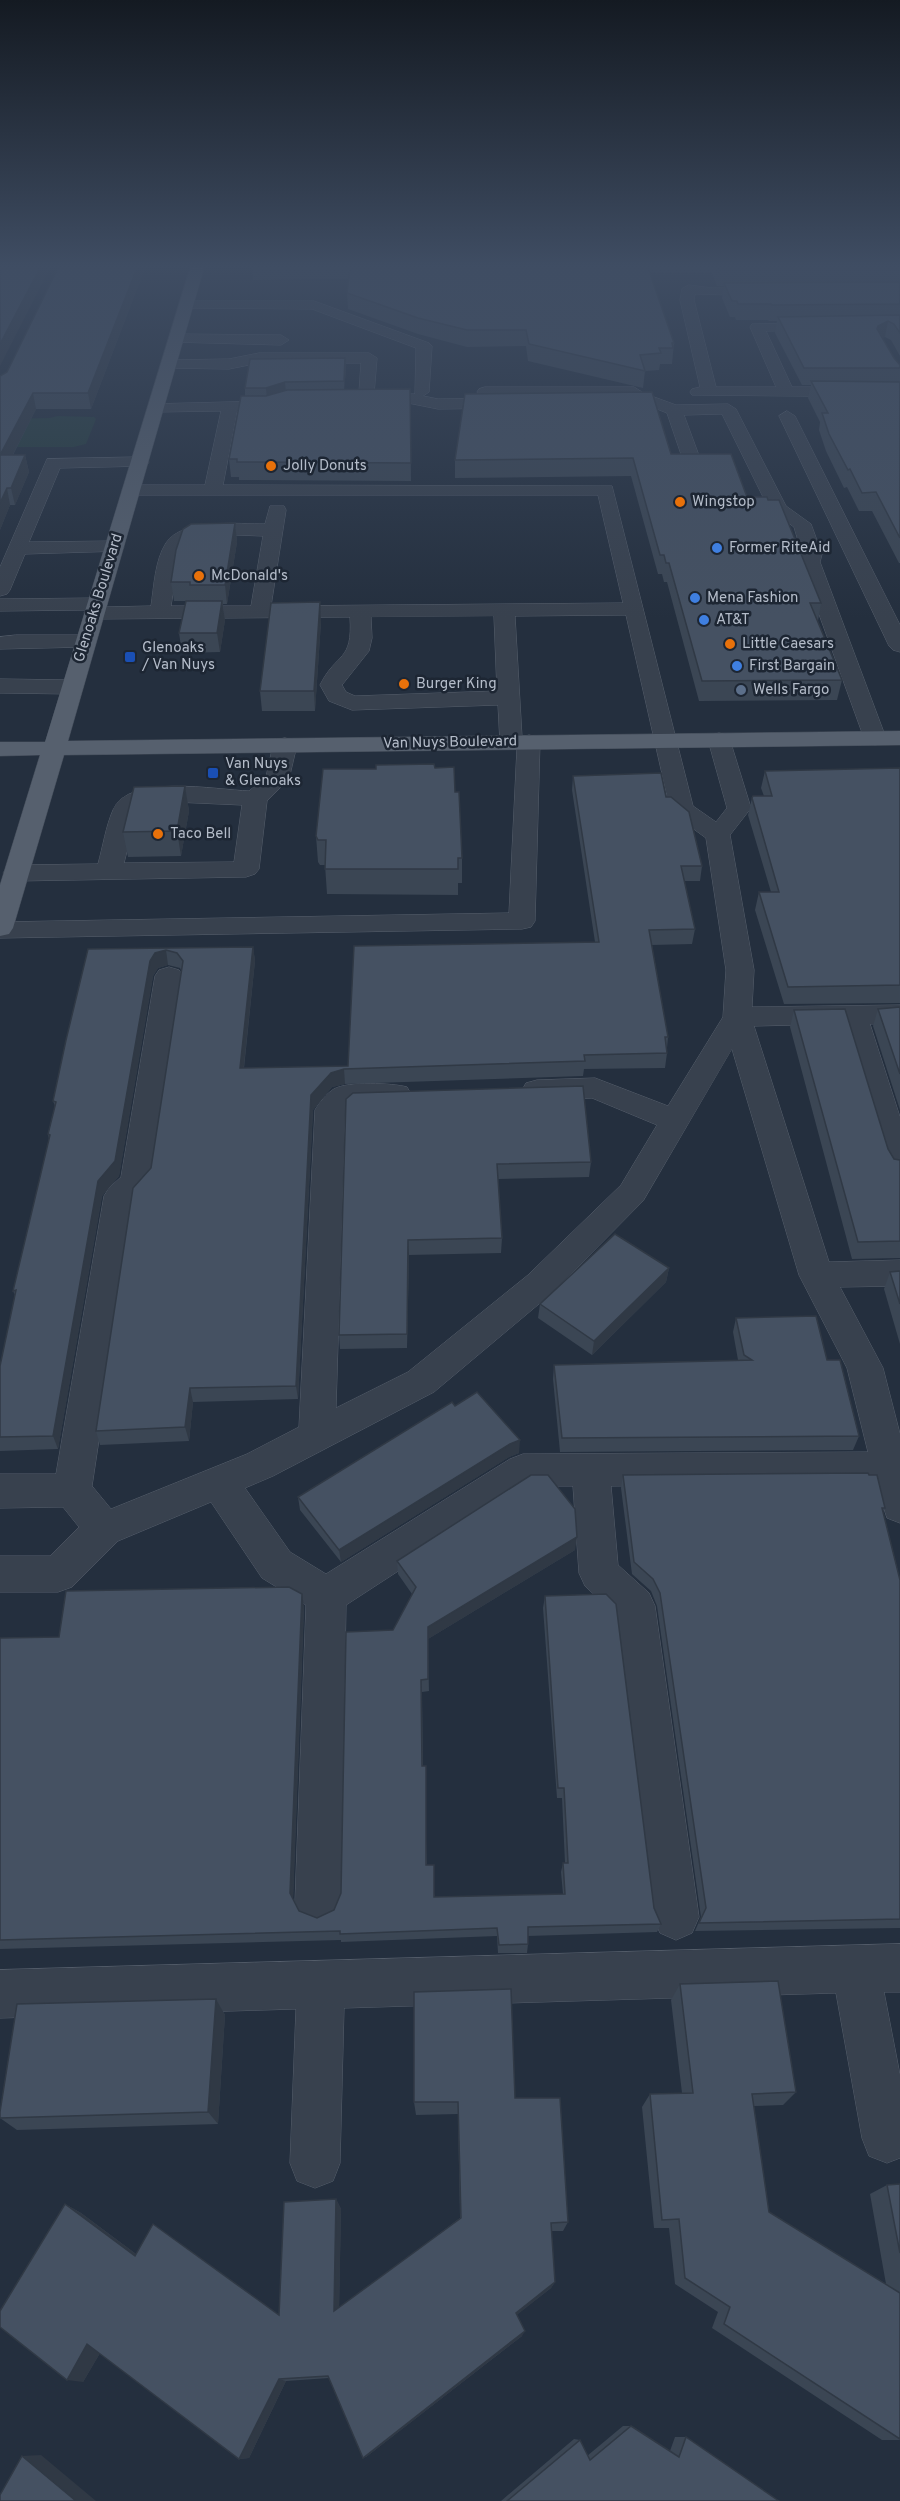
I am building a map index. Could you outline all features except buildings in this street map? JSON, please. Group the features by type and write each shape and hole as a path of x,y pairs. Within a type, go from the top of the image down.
{"main road":[{"name":"Glenoaks Boulevard","path":"0,929 163,385"},
{"name":"Van Nuys Boulevard","path":"0,749 900,738"}],"street":[{"path":"354,395 358,385"},
{"path":"421,385 421,392"},
{"path":"707,385 709,392"},
{"path":"783,385 786,392"},
{"path":"354,395 421,392 900,392"},
{"path":"354,395 408,398 438,404 654,402 674,410 728,409 778,508 801,524 812,554 810,562 875,738"},
{"path":"297,396 268,406 230,407 158,400 297,396"},
{"path":"213,490 230,407"},
{"path":"674,410 694,466 756,465"},
{"path":"787,416 900,646"},
{"path":"0,590 53,463 140,462"},
{"path":"131,490 606,490 682,808 718,835 740,970 736,1017 816,1275 865,1368 900,1506"},
{"path":"260,612 280,490"},
{"path":"160,612 171,557 175,543 179,539 189,534 205,531 274,530"},
{"path":"18,548 114,546"},
{"path":"0,605 160,612 634,609"},
{"path":"0,929 522,921 520,742 509,697 504,610"},
{"path":"360,611 360,647 351,661 335,674 331,685 337,696 352,703 509,697"},
{"path":"0,643 16,640 85,641"},
{"path":"0,686 72,687"},
{"path":"718,835 739,808 719,740"},
{"path":"16,873 246,868 255,799 277,778 285,745"},
{"path":"109,871 125,809 134,800 148,794 255,799"},
{"path":"104,1529 72,1490 120,1196 136,1182 169,976"},
{"path":"736,1017 900,1014"},
{"path":"853,1015 900,1166"},
{"path":"0,1574 58,1574 104,1529 260,1465 421,1382 540,1284 632,1193 736,1017"},
{"path":"514,1091 595,1088 675,1121"},
{"path":"317,1436 330,1110 345,1096 420,1094"},
{"path":"816,1275 900,1273"},
{"path":"326,1596 523,1470 890,1468"},
{"path":"591,1469 599,1573 634,1605 676,1917"},
{"path":"219,1482 276,1565 326,1596"},
{"path":"0,1491 72,1490"},
{"path":"318,1902 326,1596"},
{"path":"0,1995 878,1969 887,2138"},
{"path":"315,2163 321,1985"}],"green space":[{"path":"94,417 96,419 86,444 74,447 0,447 0,419"}],"place":[{"name":"Jolly Donuts","path":"271,466"},
{"name":"Wingstop","path":"680,502"},
{"name":"Former RiteAid","path":"717,548"},
{"name":"McDonald's","path":"199,576"},
{"name":"Mena Fashion","path":"695,598"},
{"name":"AT&T","path":"704,620"},
{"name":"Little Caesars","path":"730,644"},
{"name":"Glenoaks / Van Nuys","path":"130,657"},
{"name":"First Bargain","path":"737,666"},
{"name":"Burger King","path":"404,684"},
{"name":"Wells Fargo","path":"741,690"},
{"name":"Van Nuys & Glenoaks","path":"213,773"},
{"name":"Taco Bell","path":"158,834"}]}
